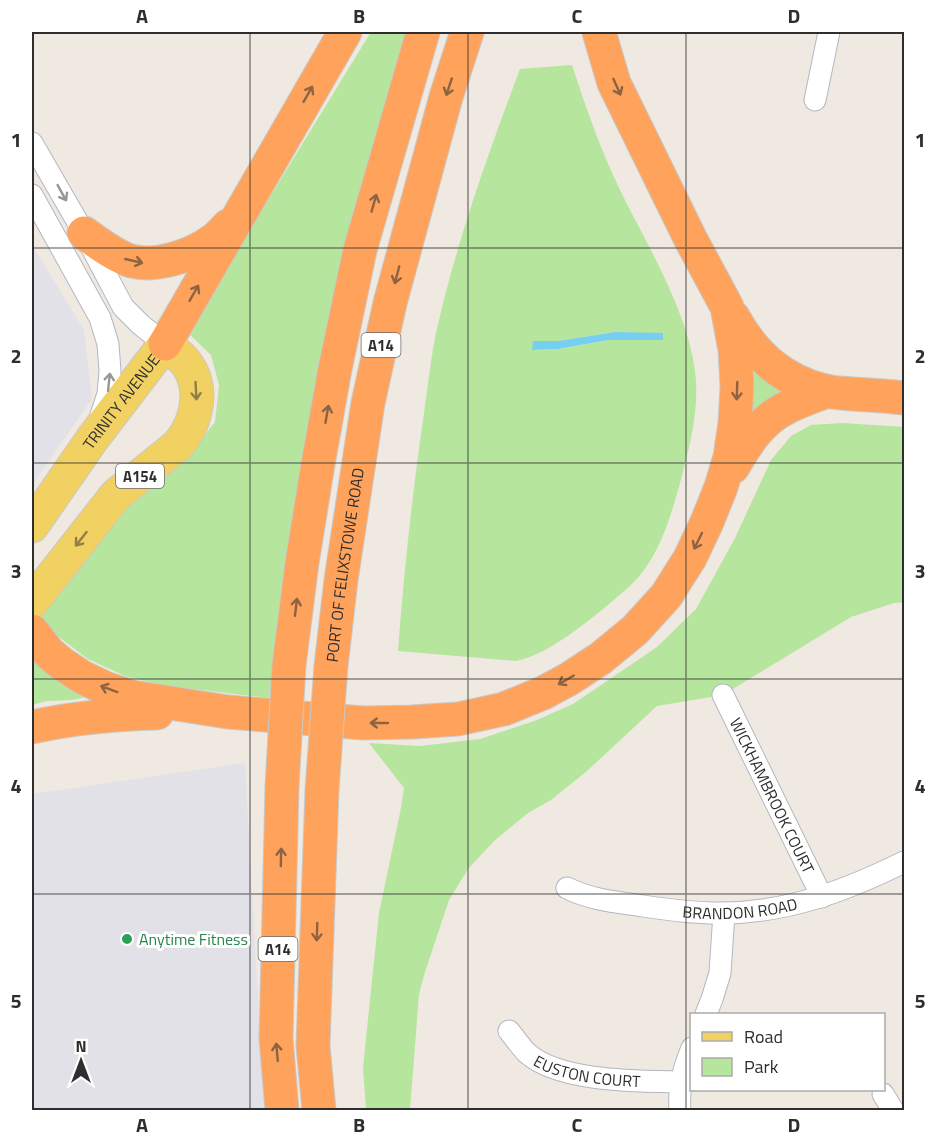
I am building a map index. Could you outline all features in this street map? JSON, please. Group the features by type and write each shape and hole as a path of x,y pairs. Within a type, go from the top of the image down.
{"highway":[{"path":"165,344 345,32"},
{"name":"A14","path":"282,1110 276,1039 282,787 289,665 302,562 318,464 360,250 423,32"},
{"name":"PORT OF FELIXSTOWE ROAD","path":"319,1110 313,1046 322,790 340,580 365,426 387,314 446,97 467,32"},
{"path":"599,32 615,84 690,238 727,307 754,349 789,378 826,392 904,398"},
{"path":"84,233 120,258 143,263 163,262 193,251 214,239 237,217"},
{"path":"32,631 37,640 61,663 105,688 132,697 228,712 363,723 412,722 458,719 504,709 543,693 601,658 635,630 666,596 690,558 721,487 730,457 737,386 735,350 727,307"},
{"path":"721,487 751,437 768,420 784,408 826,392"},
{"path":"32,727 120,714 228,712"}],"main road":[{"name":"TRINITY AVENUE","path":"32,526 93,438 165,344 185,362 193,374 197,386 196,408 192,424 178,445 116,495 32,602"}],"street":[{"path":"815,100 829,32"},
{"path":"32,143 84,233 123,307 165,344"},
{"path":"32,195 100,318 108,344 110,371 108,394 93,438"},
{"name":"WICKHAMBROOK COURT","path":"723,695 822,897"},
{"name":"BRANDON ROAD","path":"567,888 581,895 600,899 674,910 724,913 771,909 822,897 849,888 904,862"},
{"path":"706,1013 720,973 724,913"},
{"name":"EUSTON COURT","path":"509,1031 527,1052 545,1065 571,1073 680,1082"},
{"path":"680,1110 680,1082 690,1053"}],"shaded area":[{"path":"32,245 84,330 92,399 32,485"},
{"path":"245,763 264,1110 32,1110 32,794"}],"green space":[{"path":"371,32 415,32 303,478 269,698 160,685 125,676 88,659 47,628 37,610 120,508 195,447 215,422 219,385 211,355 187,332"},
{"path":"572,65 607,161 667,283 686,332 696,380 696,406 690,445 668,524 649,562 630,586 568,636 541,652 516,661 398,651 413,498 437,331 465,225 520,69","holes":["615,332 663,334 608,340 558,349 532,350 534,341 558,341"]},
{"path":"750,363 797,391 748,416"},
{"path":"842,423 904,427 904,602 851,617 723,695 657,706 587,771 551,800 528,813 494,841 468,869 449,900 425,972 419,994 410,1110 366,1110 363,1068 379,913 404,788 369,743 420,746 480,739 537,720 573,704 657,647 696,609 735,538 771,460 791,436 811,425"},
{"path":"32,657 87,697 32,705"}],"water":[{"path":"615,332 663,333 663,340 608,340 558,349 532,350 533,341 558,341"}],"place":[{"name":"Anytime Fitness","path":"127,939"}]}
